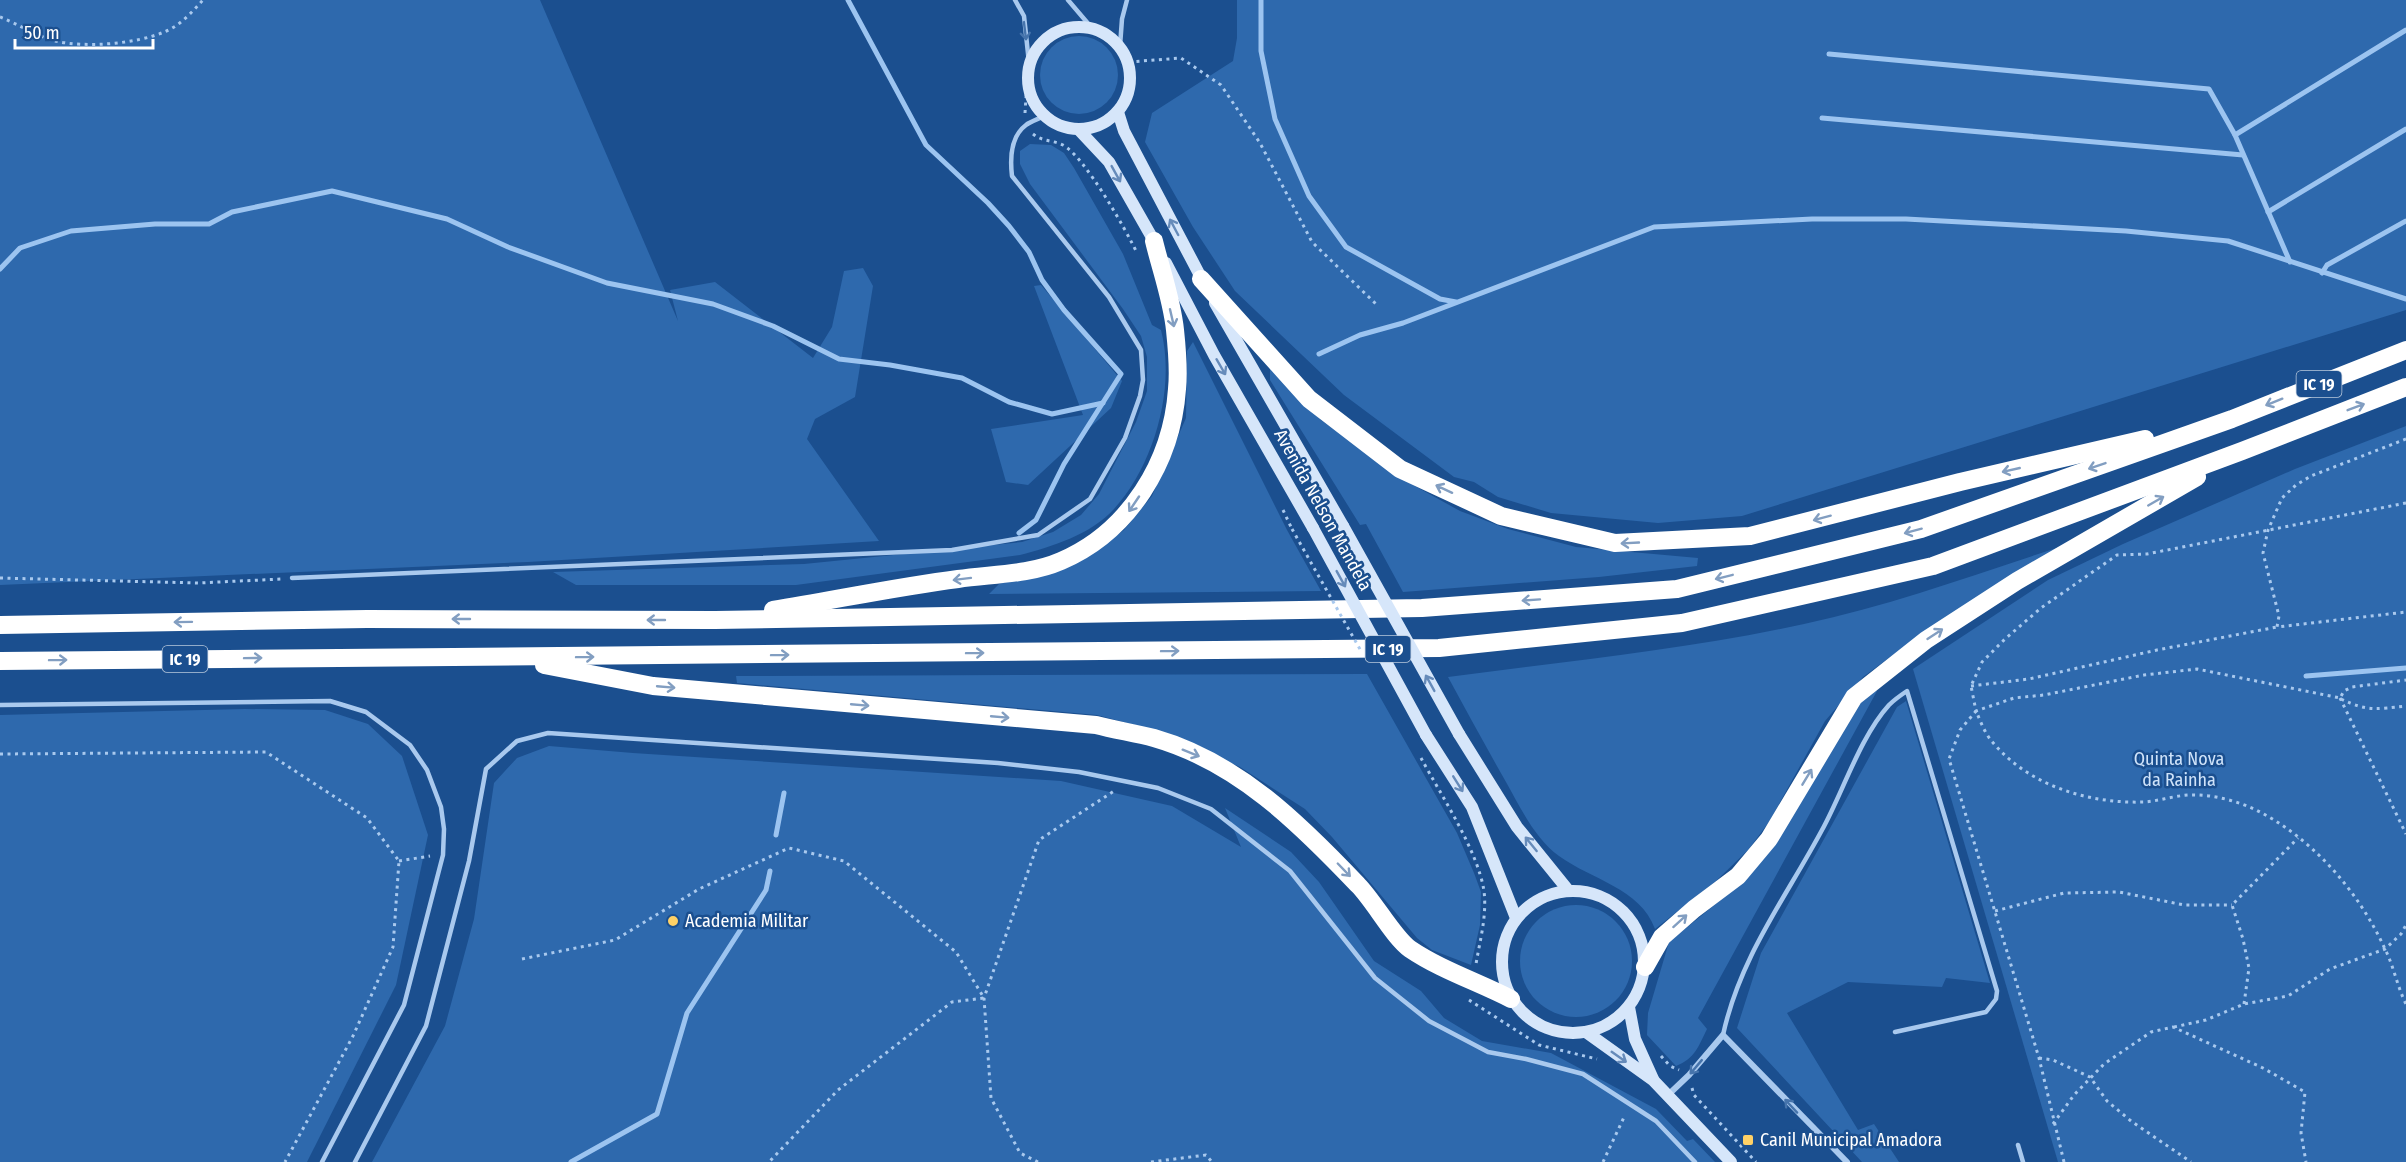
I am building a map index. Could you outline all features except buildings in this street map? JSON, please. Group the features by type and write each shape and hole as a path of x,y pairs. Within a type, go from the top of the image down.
{"highway":[{"path":"715,620 957,579 1021,572 1059,562 1107,534 1126,516 1143,491 1165,446 1178,388 1175,328 1154,241"},
{"path":"1201,279 1309,399 1400,469 1501,516 1615,543 1750,536 1960,482 2232,419"},
{"name":"IC 19","path":"0,625 367,619 715,620 1422,608 1677,589 1921,529 2232,419 2406,350"},
{"name":"IC 19","path":"0,661 1439,648 1682,623 1933,566 2242,451 2406,387"},
{"path":"1645,967 1662,937 1694,909 1738,876 1769,839 1854,697 1926,640 2017,581 2242,451"},
{"path":"505,658 653,686 1096,725 1156,739 1208,760 1259,791 1295,820 1361,888 1407,947 1447,970 1512,999"}],"main road":[{"path":"1073,26 1091,27 1107,34 1120,46 1129,62 1130,88 1118,112 1107,122 1094,128 1079,130 1067,128 1044,116 1033,101 1027,82 1029,63 1036,47 1053,33 1073,26"},
{"name":"Avenida Nelson Mandela","path":"1118,112 1124,131 1201,279 1459,734 1517,827 1568,890"},
{"name":"Avenida Nelson Mandela","path":"1079,130 1109,162 1426,735 1472,807 1516,918"},
{"path":"1568,890 1588,891 1607,898 1624,911 1636,927 1643,946 1645,967 1640,988 1629,1006 1610,1023 1586,1032 1569,1033 1552,1030 1522,1013 1512,999 1502,972 1503,944 1516,918 1530,904 1548,894 1568,890"},
{"path":"1629,1006 1635,1039 1653,1080"},
{"path":"1586,1032 1653,1080 1731,1162"}],"street":[{"path":"1667,1095 1689,1075 1723,1035 1847,1162"}],"lane":[{"path":"1015,0 1023,16 1029,63"},
{"path":"1068,0 1091,27"},
{"path":"1120,46 1122,19 1127,0"},
{"path":"292,578 952,550 1038,535 1090,499 1125,438 1140,396 1143,380 1141,350 1109,297 1012,176 1010,159 1016,140 1024,126 1044,116"},
{"path":"1723,1035 1729,1008 1753,949 1822,830 1867,739 1889,705 1907,691 1997,991 1996,999 1986,1012 1895,1032"},
{"path":"0,705 330,701 366,712 410,745 427,770 441,807 444,829 443,855 404,1005 322,1162"},
{"path":"355,1162 426,1026 469,861 486,769 517,741 548,733 986,762 1079,772 1158,788 1211,809 1290,871 1375,978 1429,1021 1488,1052 1526,1059 1582,1074 1656,1121 1695,1162"},
{"path":"2018,1145 2023,1162"}],"path":[{"path":"0,17 52,40 78,45 94,45 164,32 180,23 203,0"},
{"path":"1129,62 1181,58 1221,85 1260,143 1312,242 1377,305"},
{"path":"2277,627 2279,616 2263,553 2268,530 2282,498 2310,476 2406,439"},
{"path":"2406,503 2147,554 2117,555 2041,608 2005,639 1982,662 1971,686 1976,711 1988,738 2012,762 2045,782 2079,796 2113,802 2146,802 2189,795 2225,798 2255,810 2312,848 2353,892 2385,949 2406,1004"},
{"path":"1292,530 1362,653"},
{"path":"0,578 199,583 292,578"},
{"path":"1971,686 2029,679 2157,650 2277,627 2406,612"},
{"path":"2064,1162 2053,1124 2039,1058 1949,759 1960,730 1976,711 2014,698 2044,695 2144,675 2197,669 2340,698 2360,708 2373,710 2406,706"},
{"path":"2340,698 2344,691 2352,687 2406,680"},
{"path":"2340,698 2406,834"},
{"path":"0,754 266,752 367,818 399,861 393,947 353,1036 285,1162"},
{"path":"1420,757 1466,841 1484,891 1484,926 1469,1002 1539,1045 1603,1061 1612,1052"},
{"path":"1038,1162 1020,1153 991,1098 984,998 1039,840 1128,782"},
{"path":"1995,911 2064,893 2119,892 2184,905 2232,904 2298,838"},
{"path":"522,959 615,940 699,889 789,848 844,861 956,952 984,998"},
{"path":"399,861 443,855"},
{"path":"2232,904 2249,968 2244,1004"},
{"path":"2053,1124 2090,1077 2104,1064 2151,1032 2206,1020 2244,1004 2288,996 2330,969 2385,949 2406,925"},
{"path":"770,1162 838,1090 952,1002 984,998"},
{"path":"2173,1027 2263,1068 2305,1092 2301,1132 2306,1162"},
{"path":"1635,1039 1647,1041 1670,1066 1689,1075 1694,1095 1756,1162"},
{"path":"2039,1058 2053,1060 2090,1077 2107,1101 2131,1122 2192,1162"},
{"path":"1603,1162 1630,1104"},
{"path":"1151,1162 1206,1155 1212,1162"}],"green space":[{"path":"0,0 540,0 678,321 670,290 715,282 813,358 832,327 844,271 863,268 873,286 855,397 815,419 807,439 879,541 528,562 0,585"},
{"path":"1237,0 2406,0 2406,310 1742,516 1658,523 1551,513 1498,497 1474,482 1454,477 1344,395 1235,291 1193,227 1145,142 1152,113 1233,61 1237,38"},
{"path":"1079,36 1094,39 1106,48 1115,60 1118,75 1115,90 1106,102 1094,111 1079,114 1064,111 1052,102 1043,90 1040,75 1043,60 1052,48 1064,39"},
{"path":"1030,144 1051,145 1064,153 1123,254 1152,325 1161,330 1166,376 1158,425 1140,471 1128,491 1105,518 1070,538 1020,555 796,585 576,585 553,572 804,564 1022,542 1053,532 1081,515 1099,494 1136,422 1147,391 1147,357 1141,336 1123,309 1030,184 1020,164 1020,151"},
{"path":"1041,285 1122,381 1111,408 1028,485 1006,482 991,429 1083,415 1034,286"},
{"path":"1193,342 1287,530 1321,591 989,594 999,584 1086,558 1124,530 1152,496 1186,418 1187,351"},
{"path":"1270,368 1321,420 1404,480 1460,511 1508,529 1576,547 1698,558 1697,566 1599,577 1403,592 1366,524 1360,525 1270,380"},
{"name":"Quinta Nova da Rainha","path":"2406,426 2406,1162 2058,1162 1913,669 2048,580 2123,544 2295,469"},
{"path":"2066,545 1928,629 1863,677 1825,721 1769,822 1748,850 1716,881 1655,929 1648,915 1627,894 1559,856 1535,832 1448,677 1671,648 1804,624 1903,598"},
{"path":"1367,674 1457,833 1481,892 1480,925 1471,965 1432,950 1417,938 1332,837 1305,809 1240,767 1161,732 1097,715 737,683 736,676"},
{"path":"1877,691 1698,1018 1707,1029 1699,1046 1688,1060 1676,1066 1647,1035 1648,1013 1669,942 1744,881 1851,708 1867,693"},
{"path":"1906,701 1990,983 1946,978 1942,987 1848,982 1787,1013 1858,1130 1874,1124 1899,1162 1862,1162 1737,1028 1761,953 1897,707"},
{"path":"245,709 325,710 368,724 402,756 428,835 396,985 307,1162 0,1162 0,715"},
{"name":"Academia Militar","path":"549,746 1061,781 1172,806 1241,847 1225,808 1291,852 1319,882 1374,961 1421,991 1444,1018 1482,1041 1551,1053 1656,1109 1687,1141 1693,1139 1715,1162 372,1162 445,1026 474,919 494,783 517,758"},
{"path":"1576,905 1597,909 1615,922 1628,940 1632,961 1628,982 1615,1000 1597,1013 1576,1017 1555,1013 1537,1000 1524,982 1520,961 1524,940 1537,922 1555,909"}],"waterway":[{"path":"848,0 926,145 1009,226 1029,252 1042,280 1064,310 1121,374 1064,464 1036,520 1019,533"},
{"path":"1261,0 1261,51 1275,119 1309,196 1346,247 1440,299 1456,302"},
{"path":"2290,262 2235,135 2406,30"},
{"path":"1829,54 2209,89 2235,135"},
{"path":"1822,118 2243,155"},
{"path":"2268,212 2406,129"},
{"path":"0,269 20,248 71,231 155,224 209,224 232,212 332,191 447,219 508,247 607,283 713,304 773,326 839,359 890,365 962,378 1009,402 1052,414 1103,403"},
{"path":"1319,354 1360,335 1403,323 1654,227 1812,219 1906,219 2126,231 2228,241 2406,299"},
{"path":"2322,273 2327,265 2406,221"},
{"path":"2306,676 2406,668"},
{"path":"776,835 784,793"},
{"path":"571,1162 657,1114 687,1013 766,890 770,871"}],"place":[{"name":"Academia Militar","path":"673,921"},
{"name":"Canil Municipal Amadora","path":"1748,1140"}]}
